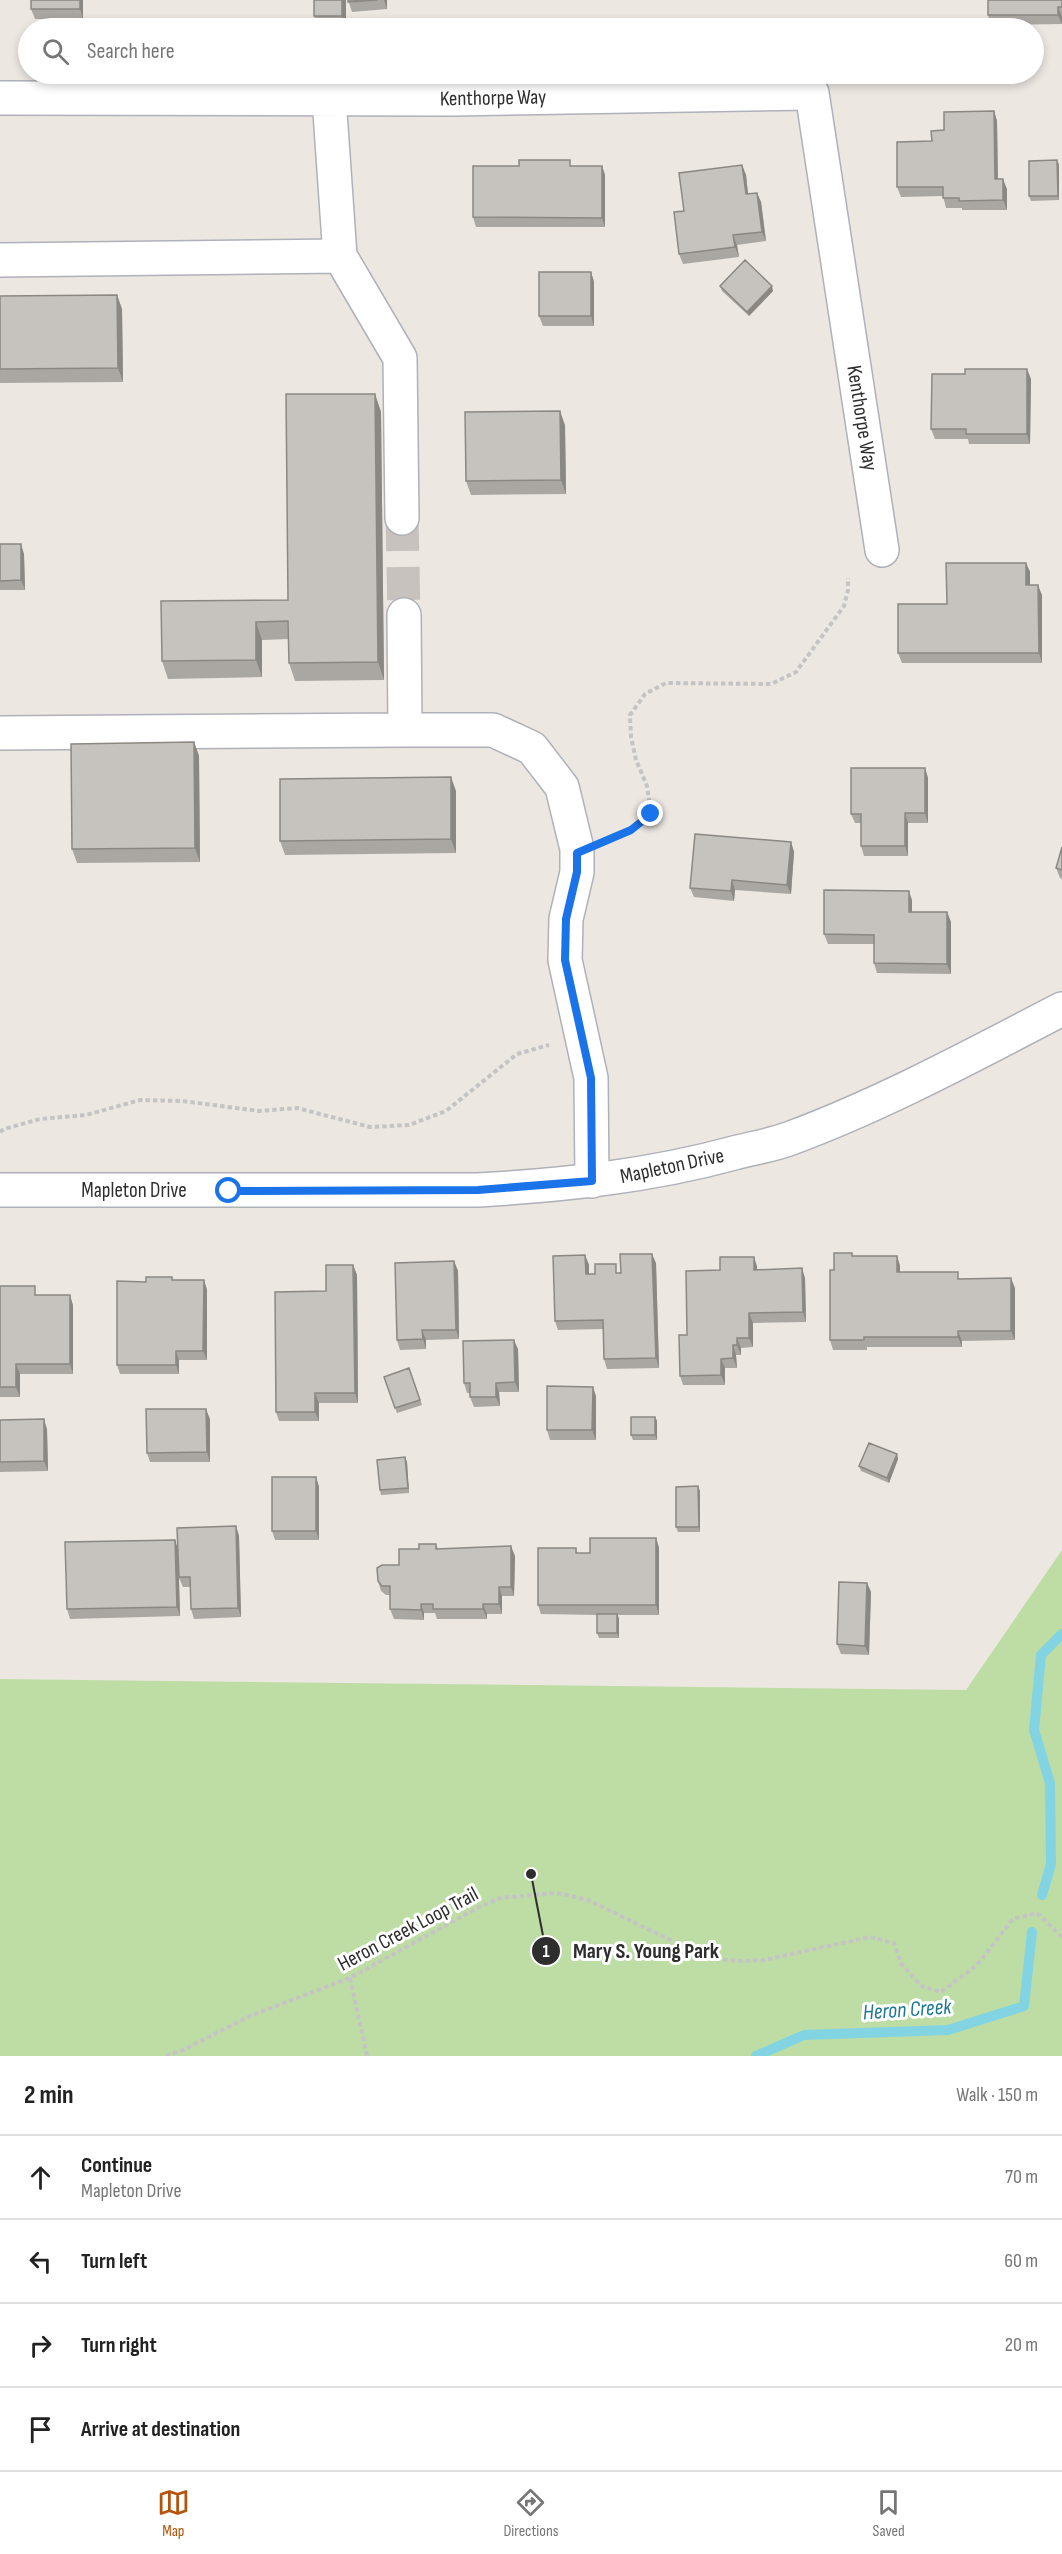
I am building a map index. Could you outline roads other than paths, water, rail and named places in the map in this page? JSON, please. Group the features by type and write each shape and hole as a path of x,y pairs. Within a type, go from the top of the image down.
{"street":[{"name":"Kenthorpe Way","path":"0,98 452,99 812,93 882,550"},
{"path":"329,98 340,256 400,358 402,518"},
{"path":"0,260 340,256"},
{"path":"404,615 405,730"},
{"path":"0,733 493,730 532,748 562,787 577,853 577,872 566,919 565,960 593,1092 592,1181"},
{"name":"Mapleton Drive","path":"0,1190 478,1190 592,1181 697,1163 789,1139 935,1075 1062,1009"}],"waterway":[{"name":"Heron Creek","path":"1042,1895 1051,1864 1050,1783 1034,1730 1041,1655 1062,1634"},
{"name":"Heron Creek","path":"756,2056 804,2035 948,2030 1024,2006 1032,1932"}],"tunnel":[{"path":"402,518 404,615"}],"place":[{"name":"Mary S. Young Park","path":"531,1874"}]}
